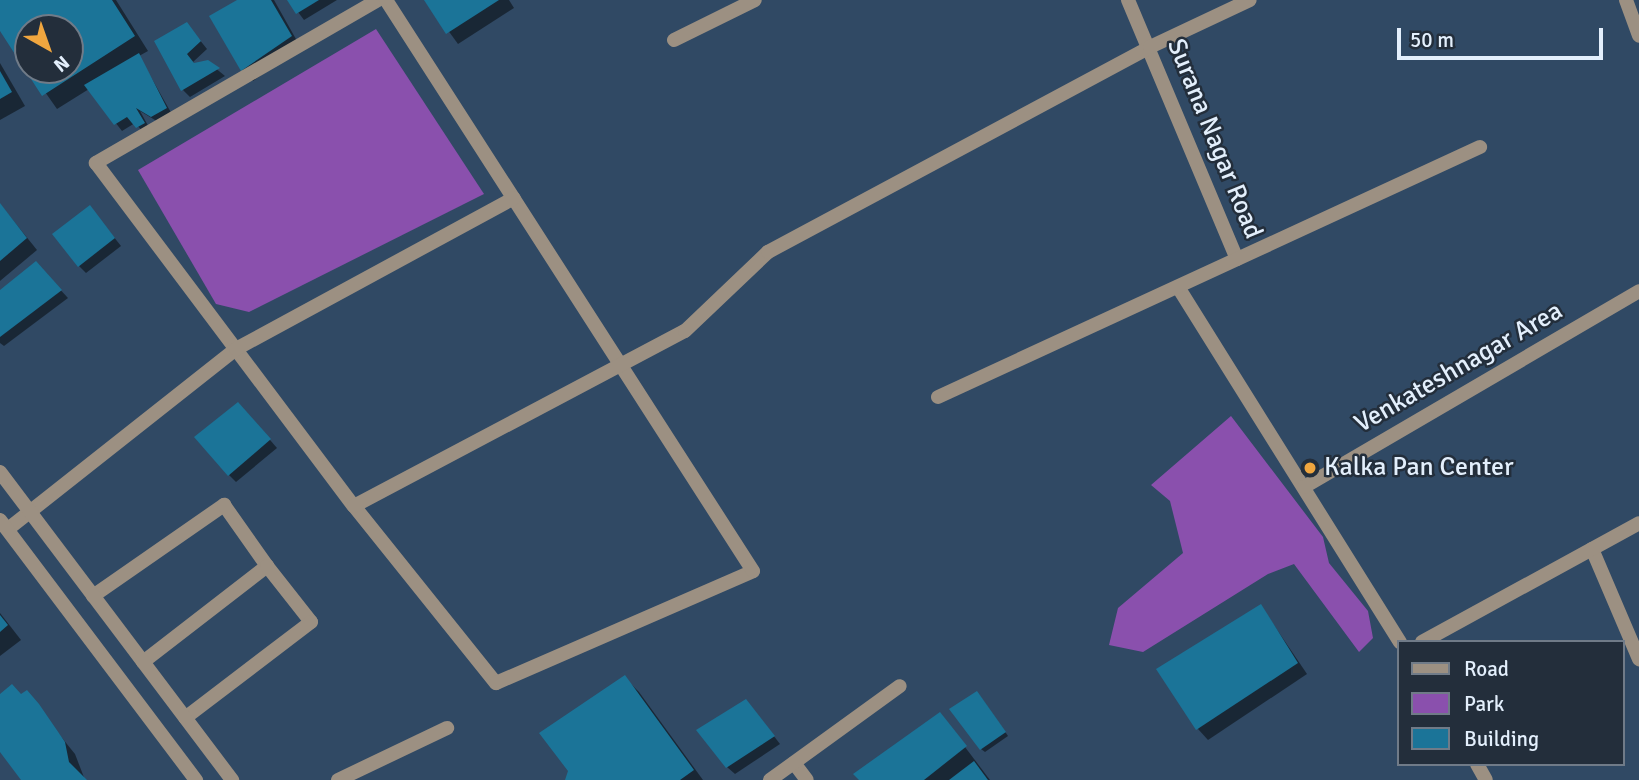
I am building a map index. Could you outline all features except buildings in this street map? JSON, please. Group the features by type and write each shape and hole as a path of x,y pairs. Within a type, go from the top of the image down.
{"street":[{"path":"378,0 96,163 354,506 496,683 753,571 386,0"},
{"path":"674,40 755,0"},
{"name":"Surana Nagar Road","path":"1128,0 1237,259"},
{"path":"354,506 685,331 768,252 1150,47 1250,0"},
{"path":"1626,0 1639,36"},
{"path":"939,397 1480,148"},
{"path":"196,780 4,524 30,511 236,349 514,198"},
{"path":"1178,287 1399,640"},
{"name":"Venkateshnagar Area","path":"1304,488 1639,291"},
{"path":"0,472 232,780"},
{"path":"93,596 224,505 267,566 312,622 185,718"},
{"path":"1426,640 1639,523"},
{"path":"1592,549 1639,659"},
{"path":"143,662 267,566"},
{"path":"770,780 900,686"},
{"path":"338,780 447,728"},
{"path":"794,763 807,780"}],"green space":[{"path":"376,29 484,194 249,312 216,304 138,170"},
{"path":"1231,416 1323,537 1329,563 1368,611 1373,638 1359,652 1294,564 1268,574 1143,652 1109,645 1118,608 1183,553 1170,501 1151,485"}],"place":[{"name":"Kalka Pan Center","path":"1310,468"}]}
